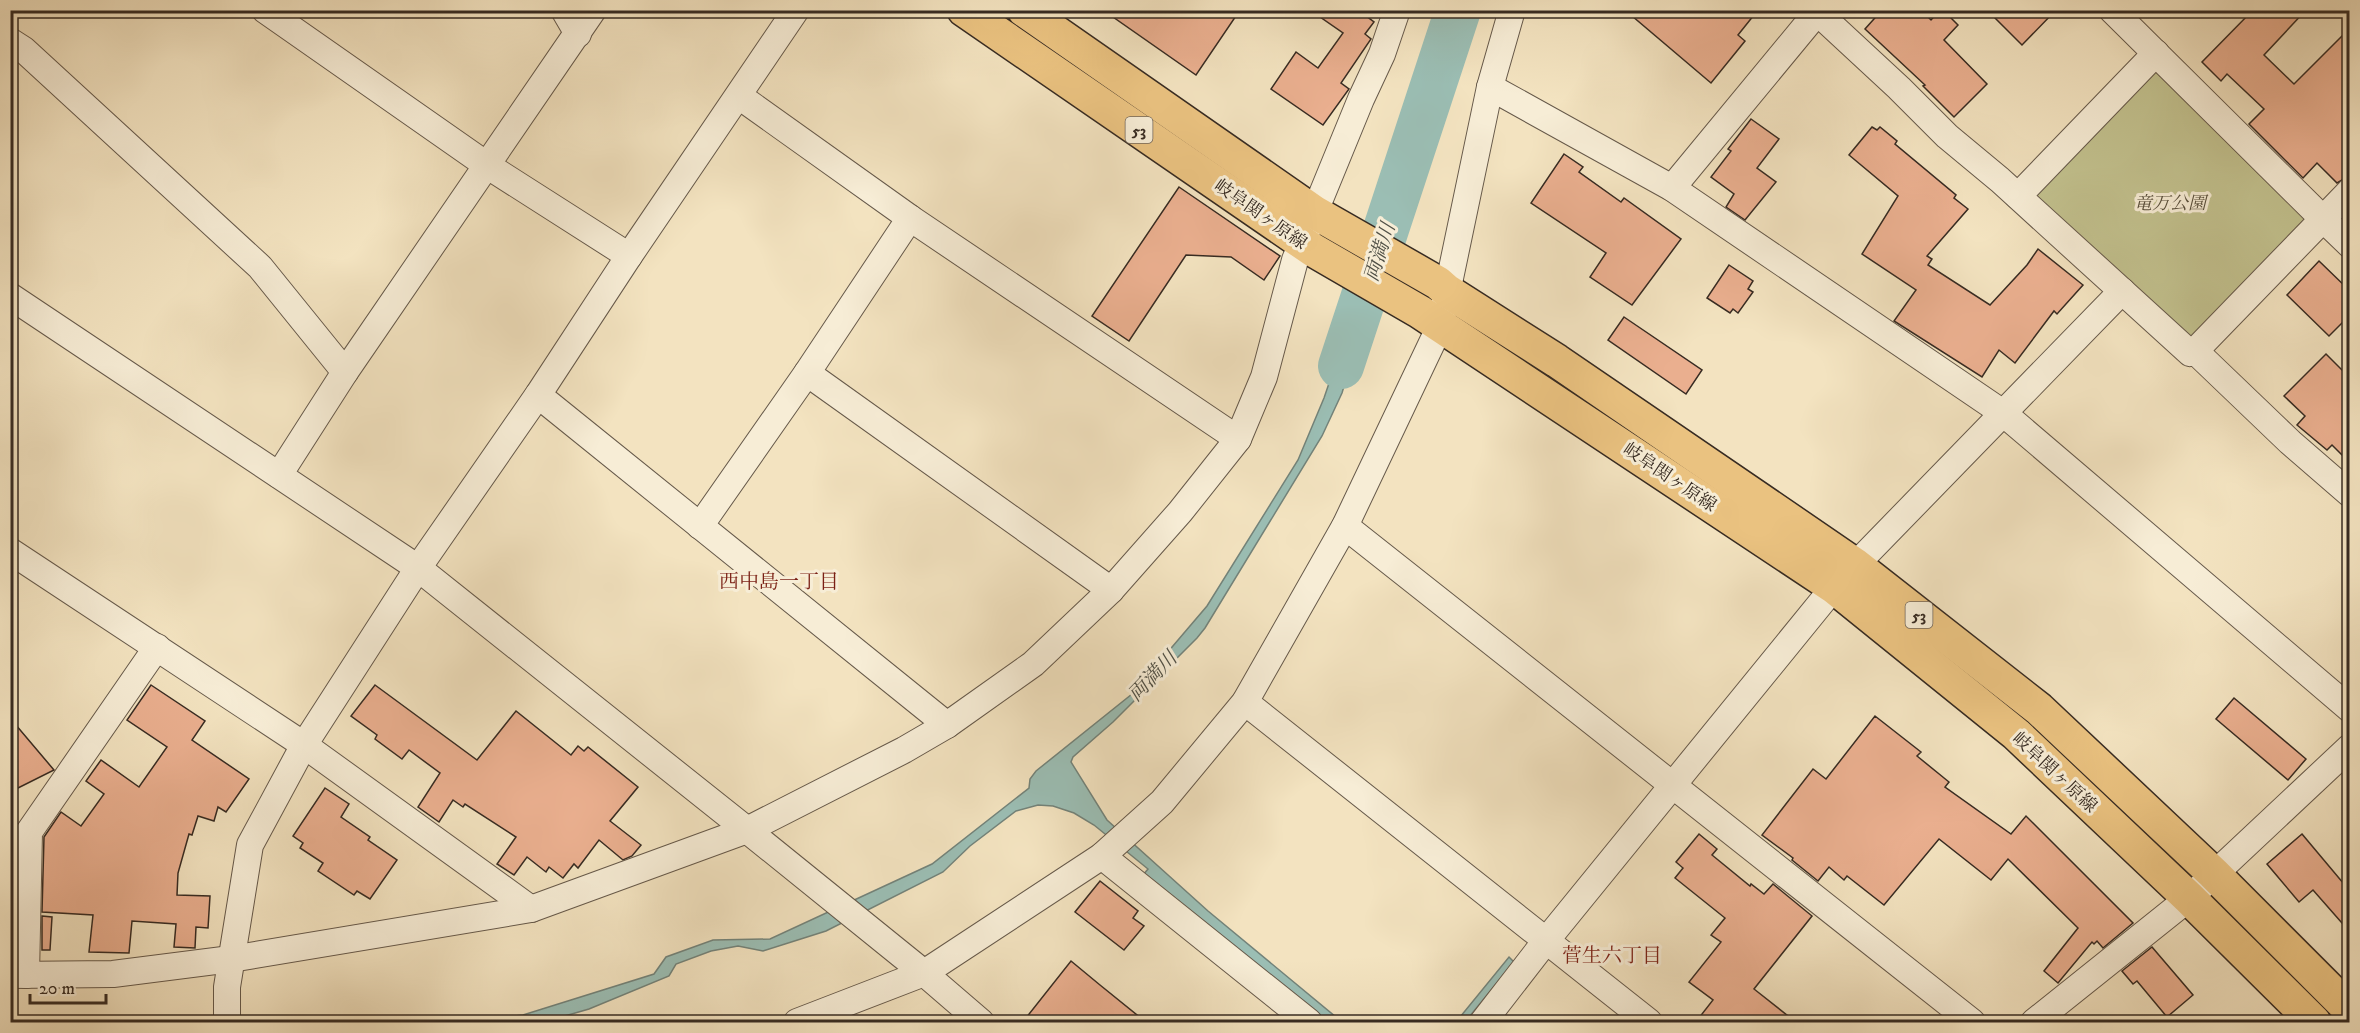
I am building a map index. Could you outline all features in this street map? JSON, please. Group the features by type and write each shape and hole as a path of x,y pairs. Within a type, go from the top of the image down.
{"main road":[{"name":"岐阜関ヶ原線","path":"964,10 1308,246 1844,575 2189,898 2314,1023"},
{"name":"岐阜関ヶ原線","path":"1024,10 1323,217 1443,287 1557,361 1844,575 2038,709 2213,873 2349,1010"}],"street":[{"path":"265,10 488,165 628,256"},
{"path":"564,10 578,34"},
{"path":"279,475 345,372 593,10"},
{"path":"227,1023 227,987 250,845 304,745 418,568 538,395 628,256 796,10"},
{"path":"158,647 20,830 18,975 113,974 231,959 531,909 747,830 904,750 947,725 1033,664 1111,590 1180,512 1238,438 1264,377 1295,260 1308,246 1323,217 1397,10"},
{"path":"797,1023 924,973 1102,856 1162,802 1245,702 1345,526 1443,287 1490,87 1512,10"},
{"path":"2112,10 2349,245"},
{"path":"1672,188 1818,11 1947,136 2018,196 2190,353 2195,351 2349,191"},
{"path":"10,41 24,51 260,267 345,372"},
{"path":"2018,196 2156,53"},
{"path":"1490,87 1672,188 2003,413 2349,709"},
{"path":"739,96 910,218 1238,438"},
{"path":"700,526 807,373 910,218"},
{"path":"1483,1023 1545,942 1844,575 2122,291"},
{"path":"10,296 418,568 924,973 981,1023"},
{"path":"2195,351 2290,442 2349,494"},
{"path":"807,373 1111,590"},
{"path":"538,395 947,725"},
{"path":"1345,526 1972,1023"},
{"path":"10,551 304,745 531,909"},
{"path":"1245,702 1649,1023"},
{"path":"2034,1023 2189,898 2349,747"},
{"path":"1102,856 1309,1023"}],"green space":[{"name":"竜万公園","path":"2156,65 2312,219 2191,343 2030,195"}],"water":[{"path":"1352,299 1367,309 1342,393 1322,436 1205,628 1113,722 1073,757 1071,762 1107,820 1208,911 1342,1022 1326,1022 1143,875 1148,869 1094,825 1074,813 1053,806 1038,805 1016,811 970,846 943,872 826,931 763,951 738,946 711,951 676,964 669,976 589,1009 544,1022 459,1022 523,1015 654,974 666,957 713,940 770,939 932,864 1029,788 1030,779 1036,771 1132,694 1207,606 1298,460 1324,398 1353,313"},
{"path":"1509,957 1514,962 1465,1022 1456,1022"}],"building":[{"path":"1103,10 1240,10 1196,75"},
{"path":"1310,10 1358,10 1374,22 1365,34 1371,39 1341,83 1349,89 1323,125 1271,89 1296,52 1318,68 1343,33"},
{"path":"1625,10 1758,10 1738,35 1745,41 1711,83"},
{"path":"1882,10 1921,10 1931,20 1940,10 1943,10 1958,25 1944,40 1987,84 1954,117 1923,86 1925,85 1865,29"},
{"path":"1987,10 2056,10 2022,45"},
{"path":"2253,10 2306,10 2264,55 2294,84 2349,29 2349,176 2337,183 2317,163 2303,178 2249,124 2264,109 2227,74 2221,81 2202,62"},
{"path":"1751,119 1779,139 1757,168 1776,182 1745,220 1726,207 1734,194 1711,177 1731,151 1728,149"},
{"path":"1872,127 1877,130 1880,127 1897,141 1895,144 1956,195 1954,198 1968,209 1927,256 1932,259 1928,265 1990,305 2027,265 2038,249 2083,285 2057,314 2054,311 2015,363 1999,350 1982,377 1894,321 1916,290 1862,254 1898,196 1849,155"},
{"path":"1564,154 1583,167 1579,172 1621,202 1624,198 1681,239 1632,305 1590,277 1606,253 1531,203"},
{"path":"1179,187 1280,256 1264,280 1231,257 1186,255 1129,341 1092,316"},
{"path":"2319,261 2349,290 2349,316 2329,336 2287,295"},
{"path":"1729,265 1753,281 1748,289 1753,292 1738,313 1733,309 1730,313 1707,298"},
{"path":"1624,317 1702,370 1686,394 1608,340"},
{"path":"2326,354 2349,377 2349,462 2332,445 2327,450 2297,425 2305,416 2284,396"},
{"path":"151,685 205,721 192,740 249,779 226,812 218,807 214,821 198,816 192,835 189,834 178,873 177,895 210,896 208,928 196,927 195,948 174,947 176,924 132,921 129,953 89,952 93,915 42,912 44,837 61,812 81,826 104,794 86,781 101,760 139,787 167,747 127,720"},
{"path":"375,685 477,760 516,711 571,755 578,746 584,751 588,747 638,787 610,821 641,845 632,856 623,860 599,840 578,868 574,864 563,878 549,867 546,872 527,857 514,875 497,864 516,837 465,804 463,807 453,800 439,822 418,807 440,773 409,750 402,759 375,739 377,735 351,716"},
{"path":"2234,698 2306,759 2288,780 2216,719"},
{"path":"1875,716 1921,752 1917,756 1949,782 1945,787 2011,834 2026,816 2133,923 2103,948 2097,941 2094,944 2092,942 2058,983 2044,971 2078,928 2008,859 1991,880 1939,839 1884,905 1847,876 1844,880 1829,867 1818,881 1792,860 1793,858 1762,835 1813,769 1826,779"},
{"path":"10,718 54,770 10,792"},
{"path":"325,788 349,804 341,817 397,860 370,899 357,891 354,895 318,871 323,863 300,848 303,843 293,836"},
{"path":"1699,834 1717,849 1712,855 1750,886 1751,884 1764,894 1773,884 1812,916 1754,989 1797,1023 1695,1023 1713,1000 1689,982 1721,942 1711,935 1725,918 1675,878 1683,868 1676,862"},
{"path":"2302,834 2349,890 2349,931 2313,890 2299,902 2267,864"},
{"path":"1100,881 1138,911 1133,918 1144,926 1124,950 1075,912"},
{"path":"42,916 52,917 50,950 42,950"},
{"path":"2152,947 2193,995 2167,1017 2137,981 2133,984 2122,971"},
{"path":"1071,961 1100,985 1147,1023 1022,1023"}],"waterway":[{"name":"両満川","path":"1341,366 1458,10"}],"district":[{"name":"西中島一丁目","path":"779,581"},
{"name":"菅生六丁目","path":"1612,955"}]}
